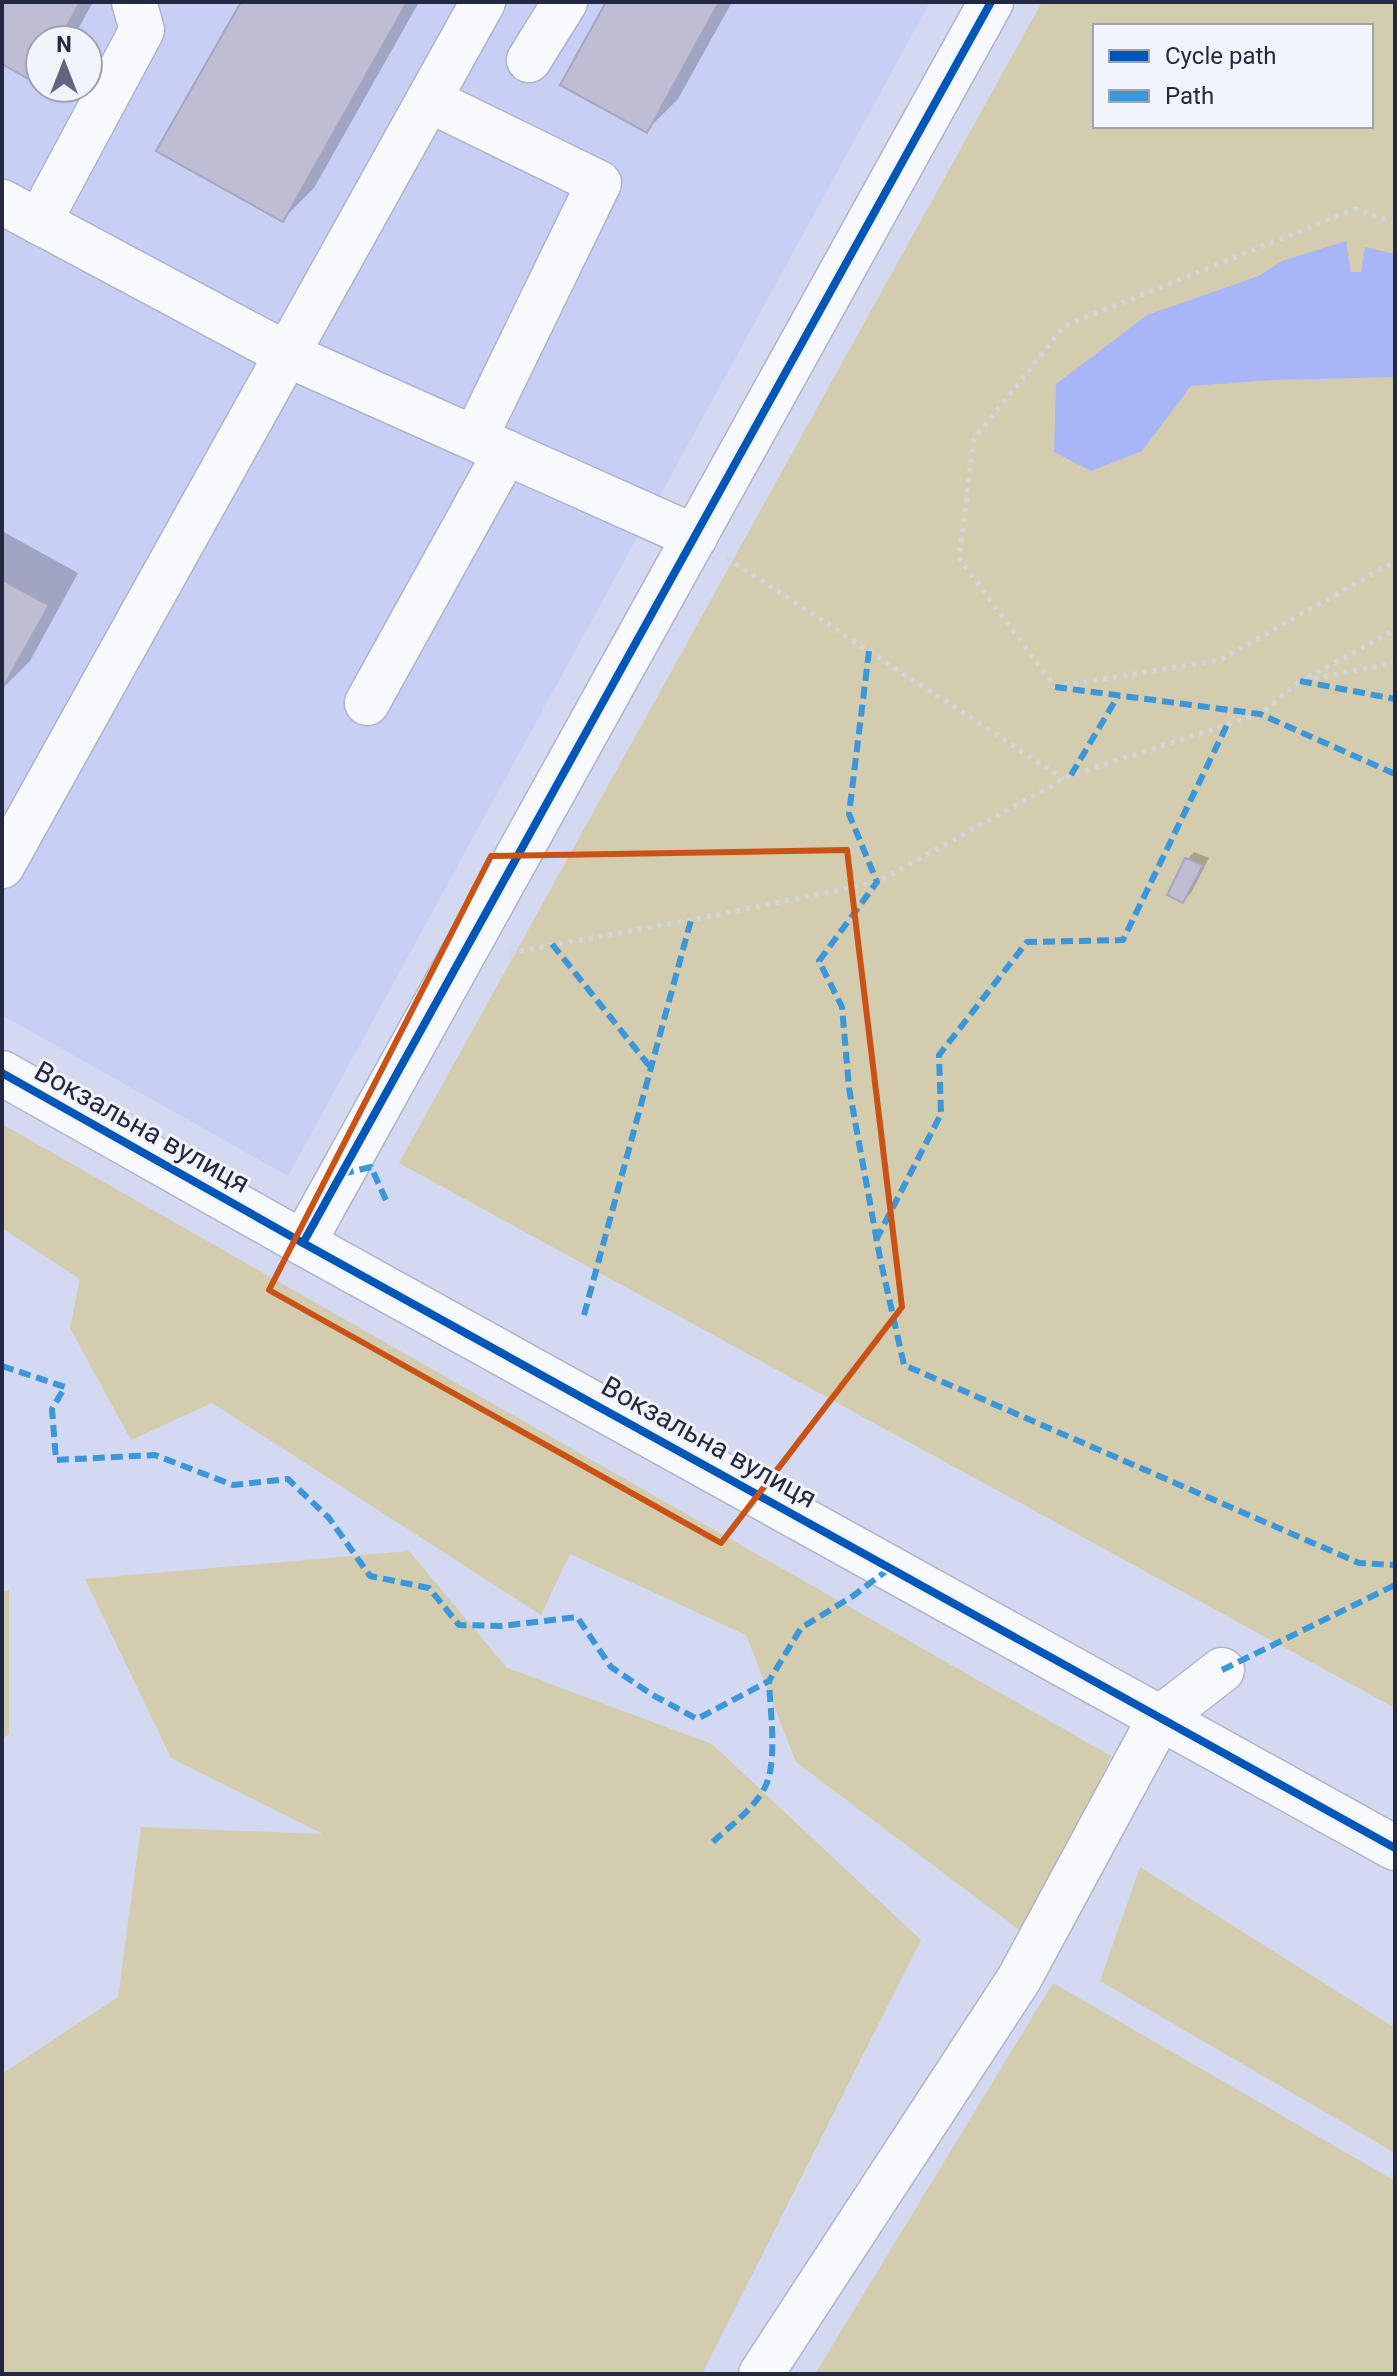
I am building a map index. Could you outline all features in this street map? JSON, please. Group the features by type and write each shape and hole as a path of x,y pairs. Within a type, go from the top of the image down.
{"street":[{"path":"134,2 142,30 20,212 288,355 695,537"},
{"path":"2,866 483,2"},
{"path":"529,60 565,2"},
{"path":"303,1243 991,2"},
{"path":"367,703 490,445 599,183 429,100"},
{"name":"Вокзальна вулиця","path":"2,1073 1395,1848"},
{"path":"761,2374 1019,1979 1160,1718 1222,1670"}],"path":[{"path":"1395,223 1355,209 1064,326 974,439 959,558 1055,687 1220,660 1395,561"},
{"path":"695,537 1064,779"},
{"path":"457,964 877,882 1064,779 1260,714 1300,681 1395,630"},
{"path":"1300,681 1395,663"}],"highlighted area":[{"path":"847,850 902,1307 721,1543 269,1290 491,856"}],"shaded area":[{"path":"2,2 930,2 288,1176 2,1015"},
{"path":"1042,2 1395,2 1395,1708 399,1163"},
{"path":"2,1124 1111,1756 1030,1938 796,1762 746,1635 570,1554 541,1615 212,1403 131,1440 70,1328 80,1279 2,1228"},
{"path":"409,1551 507,1668 712,1744 921,1940 702,2374 2,2374 2,2074 118,1997 141,1827 323,1834 171,1758 85,1579"},
{"path":"9,1590 9,1734 2,1739 2,1592"},
{"path":"1140,1867 1395,2028 1395,2153 1100,1981"},
{"path":"1053,1983 1395,2181 1395,2374 815,2374"}],"water":[{"path":"1346,241 1351,272 1361,272 1365,247 1395,254 1395,377 1191,386 1142,451 1091,471 1054,452 1056,384 1147,315 1259,276 1282,261"}],"building":[{"path":"2,2 80,2 68,24 24,24 24,76 2,64"},
{"path":"241,2 407,2 283,222 156,151"},
{"path":"606,2 719,2 647,133 560,85"},
{"path":"2,580 49,605 2,689"},
{"path":"1185,858 1203,865 1183,903 1167,895"}],"marked path":[{"path":"869,651 849,814 877,882 819,961 842,1007 849,1088 880,1258 904,1365 1359,1563 1395,1565"},
{"path":"1300,681 1395,699"},
{"path":"1055,687 1260,714 1395,774"},
{"path":"1071,775 1118,696"},
{"path":"876,1240 941,1114 939,1055 1027,942 1123,940 1227,725"},
{"path":"584,1315 691,920"},
{"path":"552,944 651,1068"},
{"path":"342,1174 371,1167 386,1200"},
{"path":"2,1366 65,1387 52,1409 56,1460 155,1455 233,1485 288,1479 329,1518 370,1576 429,1588 459,1625 502,1626 577,1617 611,1667 651,1694 697,1719 769,1681 801,1628 853,1596 890,1568"},
{"path":"1222,1670 1395,1585"},
{"path":"713,1842 755,1803 769,1777 772,1750 769,1681"}],"cycle path":[{"path":"303,1243 991,2"},
{"path":"2,1073 1395,1848"}]}
